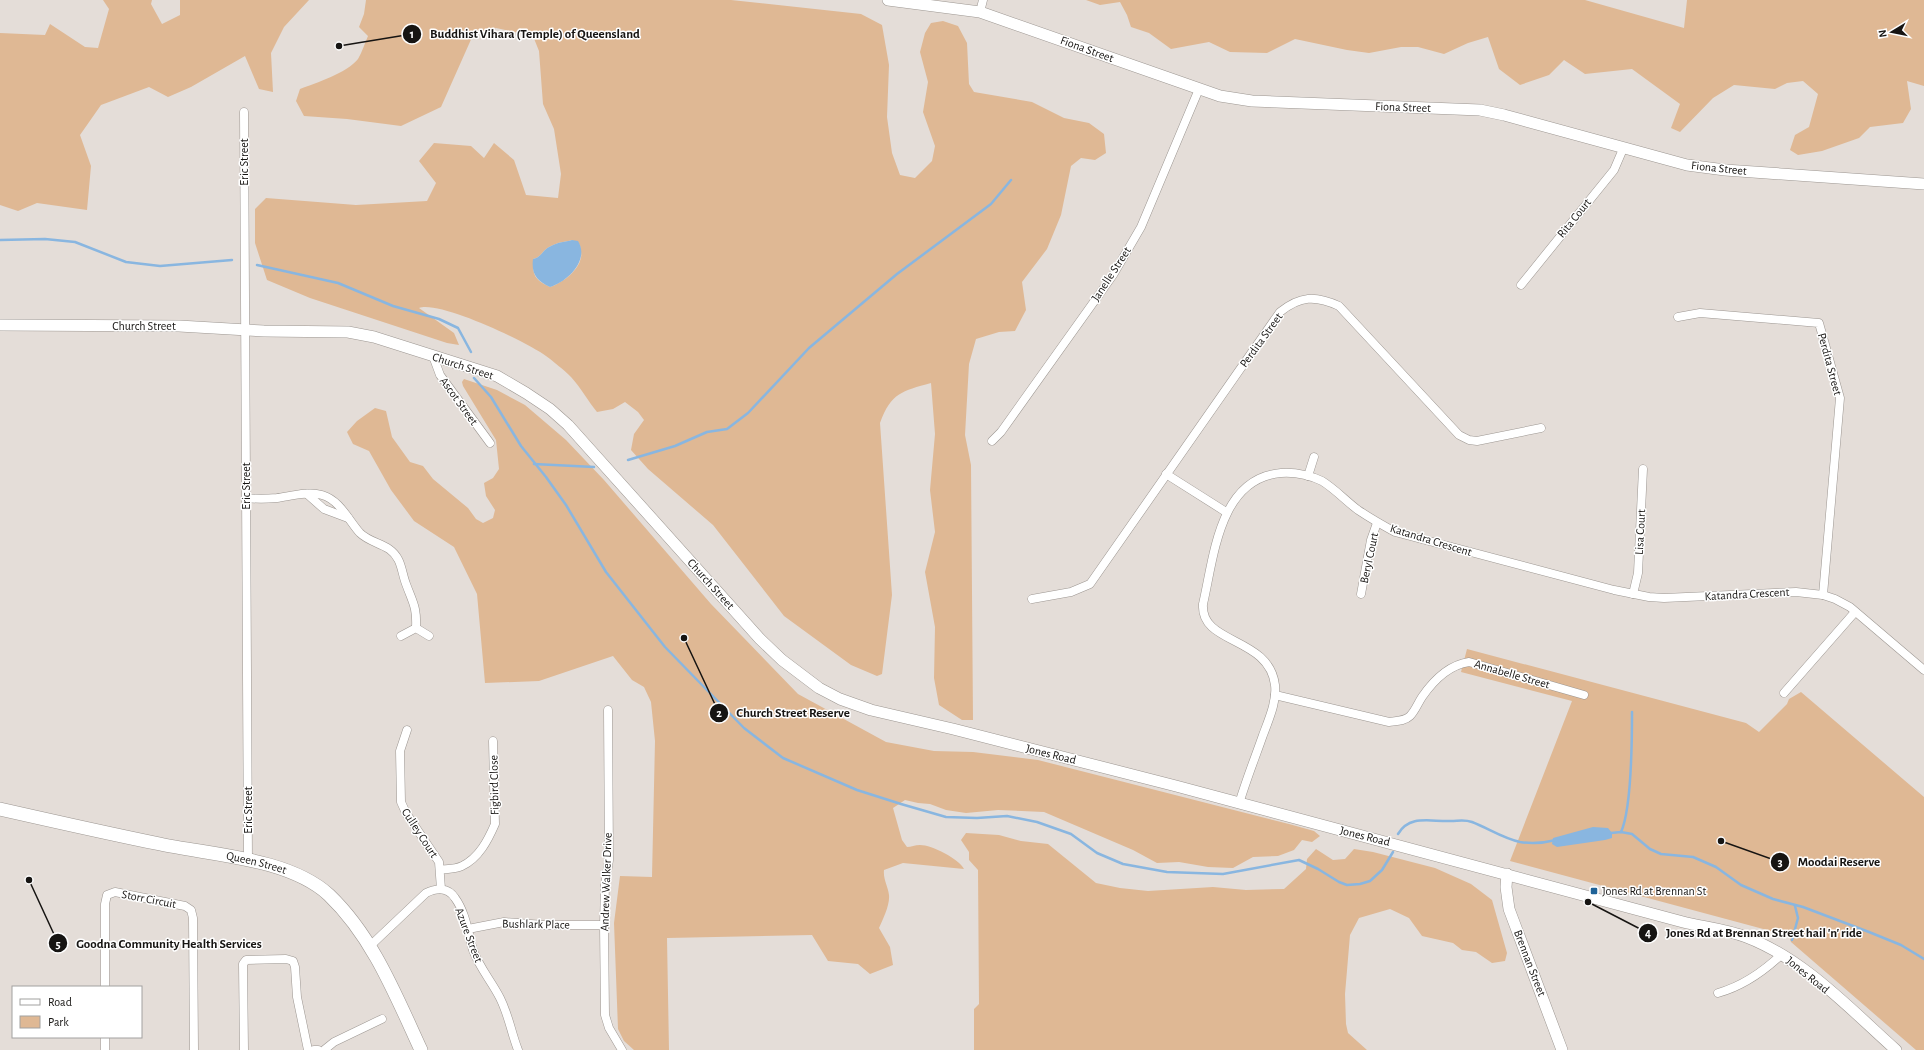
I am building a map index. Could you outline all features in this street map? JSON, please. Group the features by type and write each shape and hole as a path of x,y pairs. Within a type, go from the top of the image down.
{"main road":[{"name":"Queen Street","path":"0,809 161,844 248,861 292,873 310,882 327,894 343,910 370,946 421,1050"}],"street":[{"name":"Fiona Street","path":"888,0 980,12 1220,96 1252,101 1480,110 1504,115 1623,149 1687,165 1706,168 1924,184"},
{"path":"980,12 983,0"},
{"name":"Janelle Street","path":"992,441 1001,432 1113,275 1141,227 1199,89"},
{"name":"Eric Street","path":"244,112 248,861"},
{"name":"Rita Court","path":"1521,285 1614,170 1623,149"},
{"name":"Perdita Street","path":"1032,599 1071,592 1090,584 1280,312 1292,303 1311,298 1325,300 1338,306 1459,435 1469,440 1477,441 1541,428"},
{"name":"Perdita Street","path":"1678,317 1700,313 1819,322 1840,398 1823,595"},
{"name":"Church Street","path":"0,325 194,326 245,330 348,332 374,337 497,376 526,392 550,409 588,448 760,639 804,678"},
{"name":"Ascot Street","path":"433,356 440,375 490,443"},
{"path":"1308,476 1314,457"},
{"name":"Lisa Court","path":"1633,594 1638,572 1643,469"},
{"name":"Katandra Crescent","path":"1239,804 1270,717 1275,695 1273,673 1266,661 1254,650 1209,626 1203,613 1220,530 1226,512 1245,488 1256,480 1272,474 1292,472 1308,476 1322,482 1377,523 1395,532 1649,598 1796,592 1823,595 1835,599 1855,612 1924,670"},
{"path":"1166,474 1226,512"},
{"path":"307,494 324,509 348,518"},
{"path":"246,498 307,494 321,495 330,498 337,504 365,538 389,549 396,556 401,566 406,586 414,602 417,617 416,628"},
{"name":"Beryl Court","path":"1361,594 1371,540 1377,523"},
{"path":"1784,693 1855,612"},
{"path":"401,636 416,628"},
{"path":"416,628 429,636"},
{"name":"Annabelle Street","path":"1275,695 1390,722 1400,721 1410,717 1423,696 1450,668 1459,663 1469,662 1584,695"},
{"name":"Jones Road","path":"804,678 840,698 871,710 961,731 1507,874 1683,922 1744,936 1799,964 1896,1050"},
{"name":"Andrew Walker Drive","path":"608,710 609,860 605,885 605,1015 609,1028 622,1050"},
{"name":"Culley Court","path":"407,730 400,751 403,809 437,858 440,870 440,889"},
{"name":"Figbird Close","path":"440,870 461,867 475,858 490,836 495,824 493,741"},
{"name":"Brennan Street","path":"1507,874 1506,887 1509,909 1562,1050"},
{"path":"370,946 426,893 434,889 440,889"},
{"name":"Azure Street","path":"440,889 449,892 455,898 468,929 473,951 510,1018 518,1050"},
{"name":"Storr Circuit","path":"105,986 106,895 115,892 185,906 191,910 193,918 194,1050"},
{"name":"Bushlark Place","path":"468,929 504,922 544,925 604,925"},
{"path":"1718,993 1735,988 1768,968 1782,954"},
{"path":"244,1050 244,964 246,960 253,959 286,959 293,961 295,967 297,997 308,1050"},
{"path":"324,1050 334,1042 382,1018"},
{"path":"105,1038 105,1050"}],"green space":[{"path":"103,0 152,0 151,4 162,24 180,15 180,0 309,0 284,27 271,53 273,92 259,89 245,56 191,87 168,97 149,87 101,105 80,135 91,166 87,210 37,203 18,211 0,205 0,33 45,35 50,24 85,47 98,48 109,9"},
{"path":"366,0 731,0 861,14 882,25 889,65 887,117 892,153 900,175 915,178 932,161 935,146 923,112 928,82 920,52 925,33 931,23 943,21 958,26 967,43 969,84 974,92 1032,102 1064,118 1089,123 1104,134 1106,153 1095,160 1081,158 1071,166 1061,215 1047,249 1022,282 1026,310 1015,331 999,332 976,339 969,364 965,435 971,465 973,720 962,720 939,705 934,678 935,627 925,572 935,532 930,490 935,434 931,383 912,388 893,399 884,413 880,423 892,595 882,674 877,676 851,665 784,616 713,525 648,469 631,450 634,434 644,420 638,412 625,402 613,409 597,412 571,377 546,356 521,341 463,316 429,307 419,308 454,333 459,345 447,343 310,298 267,280 255,243 255,209 266,198 356,205 427,201 436,183 419,161 434,143 471,146 484,158 494,143 514,160 526,195 558,198 561,174 554,129 543,104 539,51 533,36 496,28 473,35 441,107 401,126 347,119 304,116 296,101 300,89 322,81 347,69 358,59 368,36 359,27 364,14","holes":["572,240 580,245 580,262 569,276 560,283 550,287 538,279 534,273 533,259 538,257 548,247 556,244"]},
{"path":"1086,0 1585,0 1684,28 1687,0 1924,0 1924,86 1907,81 1911,109 1903,123 1870,127 1859,138 1822,151 1798,155 1790,150 1795,135 1809,127 1818,94 1803,81 1787,83 1775,89 1734,85 1713,98 1680,132 1671,128 1680,104 1632,69 1585,74 1564,60 1549,75 1520,85 1499,69 1488,37 1468,43 1444,54 1418,47 1401,47 1369,53 1295,39 1267,53 1230,52 1209,42 1171,49 1149,33 1131,27 1120,2 1100,5"},
{"path":"464,379 497,390 525,405 566,440 604,480 711,604 798,694 886,742 934,751 973,752 1038,760 1289,824 1314,831 1320,836 1312,842 1302,840 1294,850 1278,856 1253,857 1233,868 1208,867 1179,862 1157,863 1133,850 1044,812 998,810 966,813 946,810 930,804 905,800 893,808 902,840 907,847 920,845 931,847 945,853 957,861 964,869 903,863 884,870 889,899 886,912 879,928 890,947 893,965 870,974 858,964 828,961 812,935 667,938 669,1050 634,1050 624,1041 618,1029 614,923 620,876 652,877 655,741 651,702 644,687 632,680 613,656 539,681 485,683 477,594 454,547 414,521 391,490 369,451 353,444 347,432 357,421 375,408 386,411 392,437 410,462 423,466 433,479 468,508 476,519 483,523 493,518 495,510 486,496 484,483 493,478 499,469 496,440 463,386 462,382"},
{"path":"1467,649 1746,723 1759,732 1787,704 1789,699 1801,692 1924,797 1924,1050 1916,1050 1791,942 1789,936 1510,861 1572,701 1461,672"},
{"path":"966,833 999,835 1021,841 1048,844 1096,883 1120,888 1148,891 1213,887 1246,890 1284,889 1306,869 1307,859 1316,849 1333,860 1345,859 1354,849 1373,852 1435,868 1471,884 1492,900 1507,953 1505,961 1492,963 1476,952 1462,950 1453,943 1422,936 1409,918 1390,909 1359,918 1350,935 1345,994 1346,1024 1348,1033 1367,1050 974,1050 974,1009 979,1004 978,870 969,860 969,852 961,840"}],"water":[{"path":"572,240 578,241 581,248 579,263 563,280 550,287 538,279 534,273 533,259 538,257 548,247"},
{"path":"1593,827 1608,828 1612,833 1612,838 1557,847 1552,844 1553,838"}],"waterway":[{"path":"628,460 675,446 707,432 727,429 748,413 809,348 897,274 991,204 1011,180"},
{"path":"0,240 45,239 75,242 126,262 160,266 232,260"},
{"path":"257,265 338,283 393,306 439,319 458,328 471,352"},
{"path":"474,378 491,397 521,446 566,505 606,572 665,647 744,728 783,758 857,790 946,817 977,818 1007,816 1037,822 1071,834 1097,853 1123,864 1167,872 1223,874 1299,860 1318,869 1339,882 1347,885 1360,884 1370,881 1382,870 1393,852"},
{"path":"534,464 594,467"},
{"path":"1621,832 1625,821 1629,791 1632,712"},
{"path":"1398,834 1403,828 1415,821 1464,820 1520,842 1538,843 1556,840"},
{"path":"1611,833 1621,832 1632,834 1650,849 1661,854 1693,857 1716,867 1741,885 1773,899 1803,907 1869,932 1901,945 1924,959"},
{"path":"1792,940 1798,918 1795,906"}],"place":[{"name":"Buddhist Vihara (Temple) of Queensland","path":"339,46"},
{"name":"Church Street Reserve","path":"684,638"},
{"name":"Moodai Reserve","path":"1721,841"},
{"name":"Goodna Community Health Services","path":"29,880"},
{"name":"Jones Rd at Brennan St","path":"1594,891"},
{"name":"Jones Rd at Brennan Street hail 'n' ride","path":"1588,902"}]}
